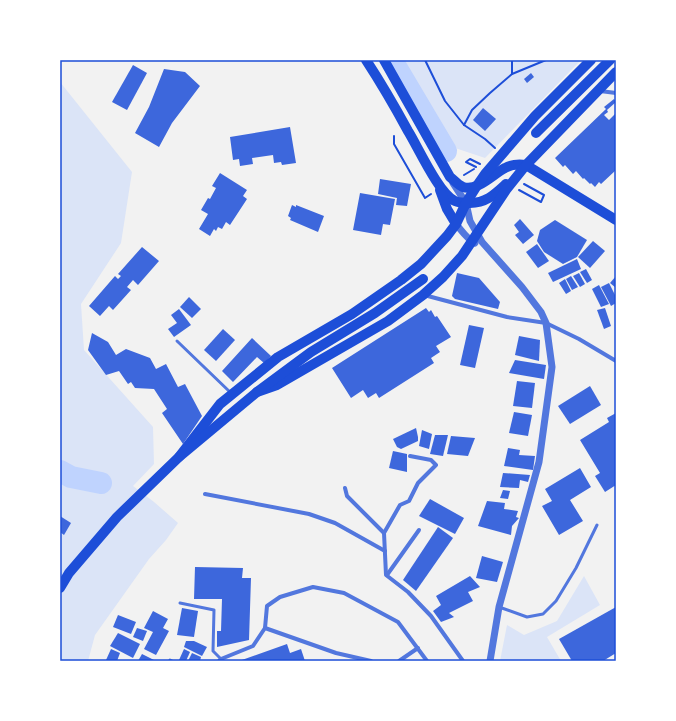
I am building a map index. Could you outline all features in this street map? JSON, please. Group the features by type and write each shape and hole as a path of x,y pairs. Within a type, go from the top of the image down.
{"main road":[{"path":"366,60 409,131 437,184 447,209 456,224"},
{"path":"384,60 450,177 463,187 476,187 505,168 515,164 526,165 616,220"},
{"path":"179,456 220,404 278,357 352,314 402,280 421,264 456,224 466,203 486,174 535,116 591,60"},
{"path":"536,133 610,60"},
{"path":"437,184 454,201 477,203 489,198 512,179 616,72"},
{"path":"257,392 277,385 381,325 423,295 443,277 457,261 506,190 526,165"},
{"path":"60,588 69,573 117,517 179,456 257,392 311,352 376,312 423,279"}],"street":[{"path":"598,90 616,93"},
{"path":"450,177 466,203 474,238"},
{"path":"456,224 463,233 482,242 522,287 541,312 546,323 552,367 539,462 499,607 490,661"},
{"path":"423,295 507,317 546,323 580,339 616,361"},
{"path":"410,456 431,460 436,465 418,483 409,500 400,505 384,533 386,575 408,592 431,616 463,661"},
{"path":"345,488 347,496 384,533"},
{"path":"205,494 309,514 335,523 385,551"},
{"path":"386,575 419,530"},
{"path":"220,660 253,646 265,628 267,606 280,597 313,587 344,592 398,622 427,661"},
{"path":"265,628 336,653 371,661"},
{"path":"399,661 418,648"}],"lane":[{"path":"177,341 232,395"},
{"path":"499,607 527,617 543,614 556,601 576,568 597,525"},
{"path":"180,603 214,610 213,651 220,660"}],"path":[{"path":"425,60 445,101 464,125 485,139 496,149"},
{"path":"512,60 512,74"},
{"path":"464,125 472,110 512,74 546,60"},
{"path":"394,136 394,144"},
{"path":"477,168 466,162 470,159 481,165"}],"shaded area":[{"path":"396,60 581,60 485,158 452,147"},
{"path":"60,82 132,172 121,243 81,304 84,350 153,427 154,464 133,486 178,523 166,540 149,559 95,635 88,661 60,661"},
{"path":"584,576 600,605 547,637 561,661 500,661 507,625 524,635 557,621"}],"building":[{"path":"133,65 147,73 127,110 112,102"},
{"path":"164,69 185,72 200,86 172,123 159,147 135,133 149,107"},
{"path":"531,73 534,77 527,83 524,79"},
{"path":"614,99 616,102 604,115 609,120 615,114 616,115 616,170 601,184 599,182 595,187 584,178 583,179 576,171 573,174 565,165 563,167 555,158 606,109 604,107"},
{"path":"483,108 496,119 485,131 473,120"},
{"path":"290,127 296,163 282,165 281,162 274,163 273,155 252,158 253,164 240,166 239,159 233,160 230,137"},
{"path":"220,173 247,190 243,196 247,199 230,225 226,222 222,229 218,227 216,231 214,229 210,236 199,229 208,214 201,210 208,198 210,199 216,188 212,186"},
{"path":"380,179 411,184 407,206 396,205 397,198 378,194"},
{"path":"360,193 395,199 390,225 383,224 381,235 353,230"},
{"path":"292,205 296,207 296,205 324,216 318,232 290,220 291,218 288,216"},
{"path":"520,219 534,235 523,244 515,235 519,232 514,225"},
{"path":"555,220 587,240 577,257 563,264 544,252 537,241 540,230"},
{"path":"593,241 605,251 590,268 578,257"},
{"path":"537,244 549,261 538,268 526,252"},
{"path":"142,247 159,261 138,285 133,280 127,287 131,290 113,310 109,306 100,316 89,306 115,276 118,279 121,276 118,274"},
{"path":"577,259 581,269 553,282 548,273"},
{"path":"586,269 592,280 587,283 580,272"},
{"path":"457,273 479,278 500,302 498,309 455,299 452,296"},
{"path":"579,273 585,284 580,287 573,276"},
{"path":"571,276 578,287 572,290 566,279"},
{"path":"616,276 616,288 610,283"},
{"path":"565,279 571,291 566,294 559,283"},
{"path":"609,283 616,297 616,303 611,306 601,287"},
{"path":"599,285 609,304 601,307 592,289"},
{"path":"189,297 201,309 192,318 180,307"},
{"path":"426,308 429,312 431,310 435,317 437,316 451,337 436,346 440,352 431,358 434,363 379,398 376,393 368,398 363,390 351,398 332,368"},
{"path":"605,308 611,326 604,329 597,310"},
{"path":"179,309 191,325 174,337 168,329 177,323 171,315"},
{"path":"469,325 484,328 475,368 460,365"},
{"path":"223,329 235,340 216,361 204,350"},
{"path":"92,333 108,342 116,355 126,349 150,358 156,369 166,364 178,387 185,384 202,416 183,444 162,413 167,409 154,389 135,388 131,382 128,384 119,371 106,375 88,350"},
{"path":"519,336 540,340 539,361 515,355"},
{"path":"252,338 271,356 264,363 257,357 233,382 222,371"},
{"path":"515,360 546,365 544,379 509,373"},
{"path":"517,381 535,383 532,408 513,406"},
{"path":"590,386 601,405 570,424 558,406"},
{"path":"514,412 532,415 528,436 509,433"},
{"path":"616,413 616,485 605,492 595,476 600,473 580,440 609,422 607,418"},
{"path":"416,428 418,441 401,449 397,447 393,439"},
{"path":"422,430 432,434 429,449 419,446"},
{"path":"435,435 448,435 443,456 430,454"},
{"path":"451,436 475,438 468,456 447,454"},
{"path":"508,448 520,450 519,455 535,456 533,470 504,466"},
{"path":"393,451 407,454 407,472 389,468"},
{"path":"580,468 591,487 570,500 583,521 559,535 542,506 552,501 545,489"},
{"path":"503,473 530,475 528,482 520,480 519,488 500,487"},
{"path":"503,490 510,491 508,499 500,498"},
{"path":"430,499 464,518 455,534 419,516"},
{"path":"487,501 505,503 504,509 518,511 516,517 519,518 512,526 511,535 478,526"},
{"path":"60,516 71,523 64,535 60,532"},
{"path":"438,527 453,538 416,591 403,580"},
{"path":"482,556 503,562 497,582 476,578"},
{"path":"195,567 243,568 242,578 251,578 249,640 217,647 217,631 221,631 222,599 194,599"},
{"path":"470,576 480,587 468,592 473,601 449,613 454,617 441,622 433,611 441,605 436,596"},
{"path":"616,607 616,653 603,661 572,661 559,639"},
{"path":"182,608 198,611 194,637 177,635"},
{"path":"153,611 168,619 163,628 169,631 156,655 144,649 153,632 144,628"},
{"path":"118,615 136,622 131,634 113,627"},
{"path":"137,628 147,631 143,641 133,637"},
{"path":"118,633 140,644 133,658 110,646"},
{"path":"186,641 194,641 207,647 202,656 184,647"},
{"path":"287,644 290,653 301,649 305,661 239,661"},
{"path":"111,649 120,653 117,661 106,660"},
{"path":"184,649 190,652 186,661 181,661 179,660"},
{"path":"192,653 201,657 200,661 188,661"},
{"path":"142,654 156,661 138,661"}],"waterway":[{"path":"392,60 446,151"},
{"path":"60,471 71,477 101,483"}]}
